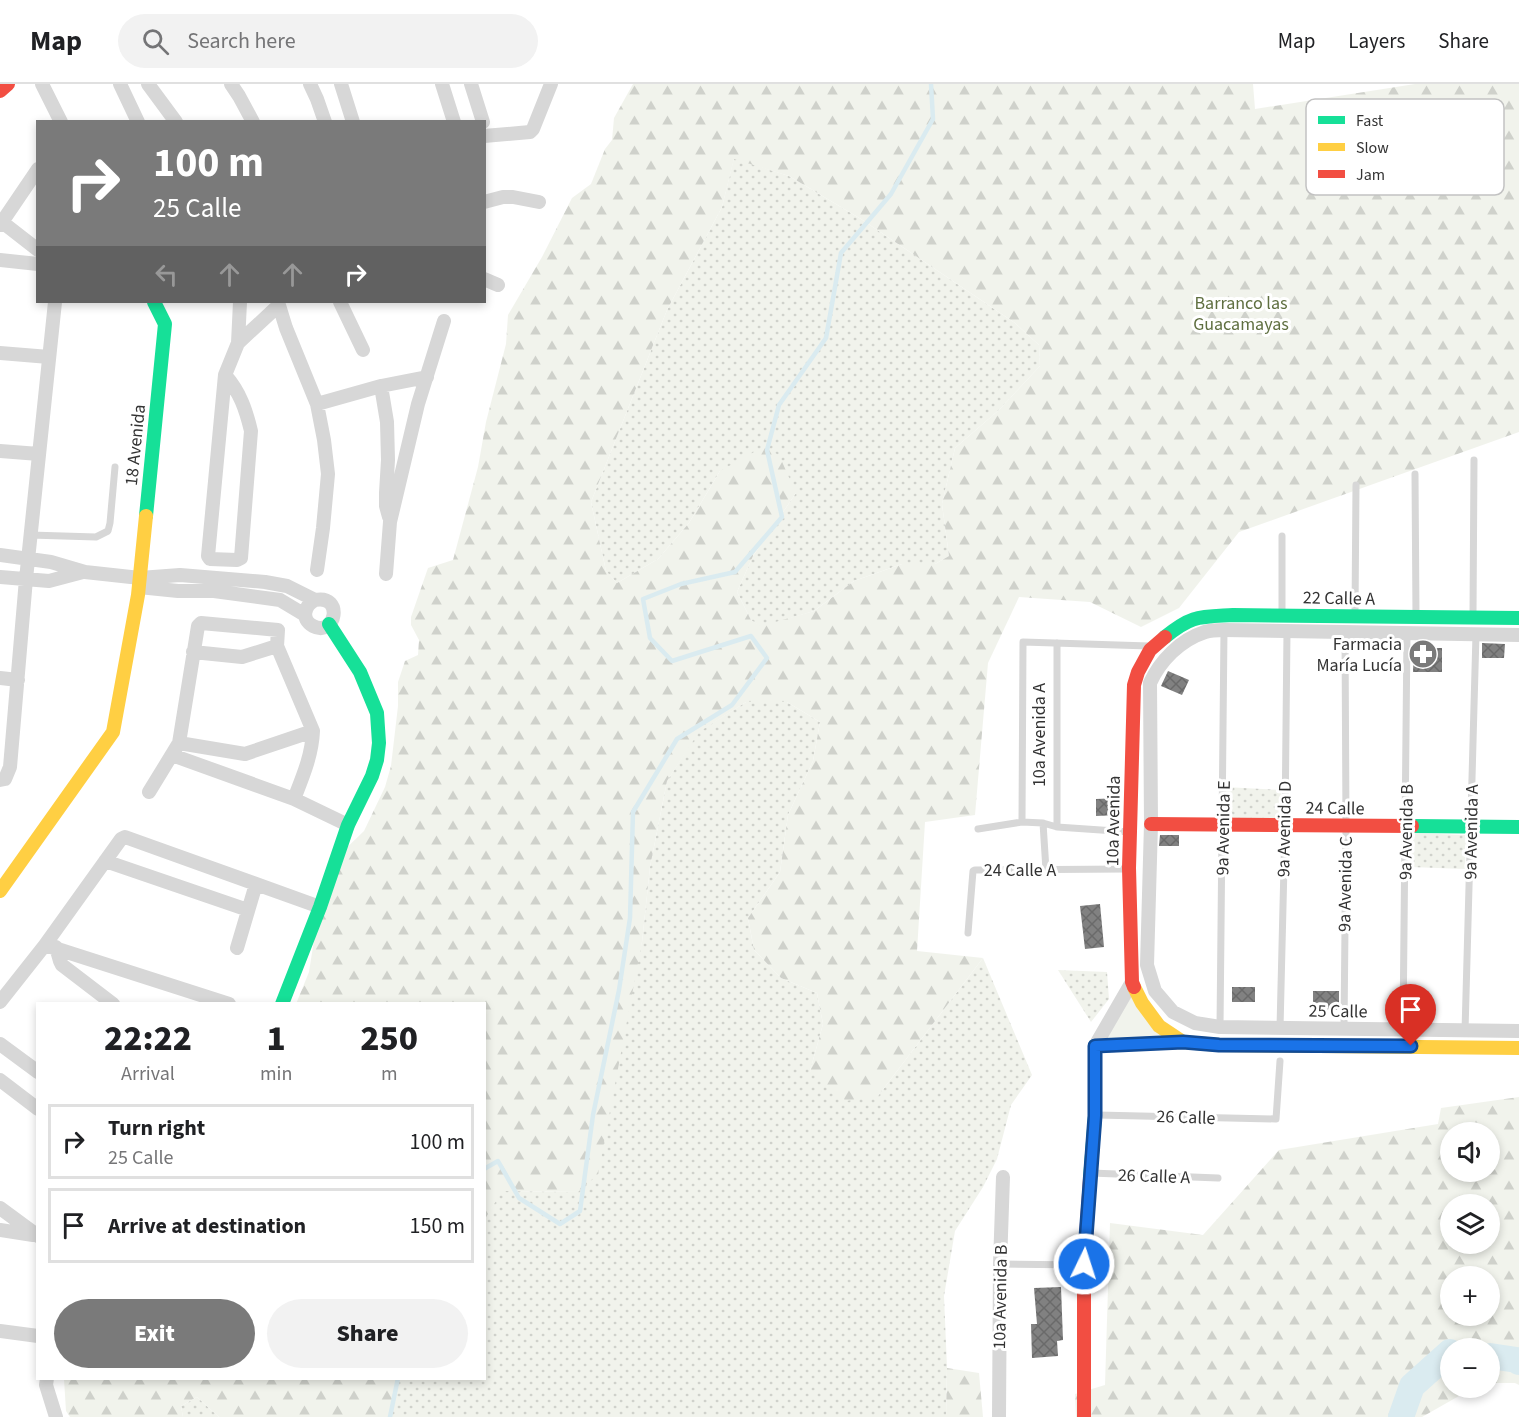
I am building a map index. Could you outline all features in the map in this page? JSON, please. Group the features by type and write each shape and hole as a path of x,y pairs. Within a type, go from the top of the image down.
{"street":[{"path":"0,91 8,84"},
{"path":"42,84 60,120"},
{"path":"120,84 137,120"},
{"path":"148,84 175,120"},
{"path":"231,84 252,120"},
{"path":"310,84 324,120"},
{"path":"341,84 352,120"},
{"path":"442,84 453,120"},
{"path":"471,84 482,120"},
{"path":"486,129 530,132 551,84"},
{"path":"36,172 1,223 36,249"},
{"path":"486,201 513,197 539,202"},
{"path":"0,260 36,264"},
{"path":"486,280 498,285"},
{"path":"0,780 5,778 10,767 30,535 55,303"},
{"name":"18 Avenida","path":"0,891 113,732 139,587 165,324 154,303"},
{"path":"225,375 241,398 251,431 241,558 237,560 210,559 208,556 225,375 238,343 240,303"},
{"path":"238,343 278,303 317,404 324,440 328,474 317,570"},
{"path":"340,303 363,350"},
{"path":"386,574 390,522 418,404 444,321"},
{"path":"0,353 49,357"},
{"path":"317,404 381,386 427,377"},
{"path":"381,386 387,422 386,506 390,522"},
{"path":"0,451 39,454"},
{"path":"0,555 51,562 139,587 178,591 214,591 280,600 305,615"},
{"path":"0,577 49,581 85,572"},
{"path":"139,587 180,575 287,586 315,600 325,600 332,606 334,616 329,624 321,628 312,626 305,615 307,606 315,600"},
{"name":"22 Calle A","path":"1160,642 1196,617 1282,615 1519,618"},
{"path":"1196,617 1205,632"},
{"path":"149,792 175,749 198,624 201,623 278,630 277,646 313,731 308,764 294,799"},
{"path":"283,1002 320,907 348,825 369,784 377,760 379,743 377,713 360,672 329,624"},
{"name":"22 Calle A","path":"1185,642 1205,632 1224,630 1519,635"},
{"name":"10a Avenida","path":"1148,1011 1132,982 1130,832 1134,685 1150,650 1160,642"},
{"name":"10a Avenida","path":"1163,1002 1155,991 1147,965 1151,824 1150,683 1167,656 1185,642"},
{"path":"193,652 242,657 277,646"},
{"path":"0,678 18,680"},
{"path":"175,749 245,754 313,731"},
{"path":"175,749 294,799 348,825"},
{"name":"24 Calle","path":"1151,824 1519,827"},
{"path":"0,1002 50,946 105,861 124,837 320,907"},
{"path":"105,861 248,910"},
{"path":"237,948 256,884"},
{"path":"50,946 198,999 217,1002"},
{"path":"50,946 62,965 110,1002"},
{"path":"1084,1417 1084,1264 1095,1116 1095,1046 1132,982"},
{"name":"25 Calle","path":"1163,1002 1173,1012 1195,1023 1220,1027 1519,1032"},
{"name":"25 Calle","path":"1148,1011 1159,1026 1183,1042"},
{"path":"1303,1028 1303,1045"},
{"name":"25 Calle","path":"1095,1046 1183,1042 1219,1045 1519,1048"},
{"path":"0,1044 36,1071"},
{"path":"0,1080 36,1107"},
{"name":"10a Avenida B","path":"999,1417 1003,1177"},
{"path":"0,1208 36,1235"},
{"path":"0,1230 36,1236"},
{"path":"0,1331 36,1336"},
{"path":"47,1380 56,1417"}],"lane":[{"path":"1473,618 1474,460"},
{"path":"30,535 96,537 108,531 116,467"},
{"path":"1415,474 1416,617"},
{"path":"1355,616 1356,485"},
{"path":"1282,536 1282,615"},
{"name":"9a Avenida E","path":"1220,1027 1224,630"},
{"name":"9a Avenida D","path":"1280,1028 1287,631"},
{"name":"9a Avenida C","path":"1344,1028 1345,631"},
{"name":"9a Avenida B","path":"1403,1030 1407,633"},
{"name":"9a Avenida A","path":"1465,1031 1476,634"},
{"path":"1022,822 1023,642 1160,642"},
{"name":"10a Avenida A","path":"1057,643 1057,827"},
{"path":"978,829 1022,822 1130,832"},
{"path":"1043,823 1046,870"},
{"name":"24 Calle A","path":"968,933 974,871 1130,868"},
{"name":"26 Calle","path":"1095,1116 1105,1114 1277,1118 1280,1061"},
{"name":"26 Calle A","path":"1090,1173 1218,1178"},
{"path":"1000,1264 1084,1264"}],"green space":[{"name":"Barranco las Guacamayas","path":"633,84 1253,84 1255,109 1306,101 1306,195 1504,195 1504,99 1319,99 1415,84 1519,84 1519,432 1239,532 1179,608 1141,627 1090,602 1019,597 988,663 975,815 925,822 917,951 983,958 878,1096 846,1101 810,1071 823,1024 817,993 781,978 754,950 748,918 780,872 788,815 813,761 820,722 787,702 746,702 699,732 667,781 650,867 642,942 598,1174 578,1192 502,1191 486,1217 486,1002 297,1002 309,972 314,940 335,859 364,831 385,787 391,766 398,706 398,682 405,661 418,655 419,640 411,625 411,617 428,568 453,560 478,467 486,422 506,344 508,315 542,257 572,198 591,184 605,149 612,140 614,118","holes":["734,159 789,176 861,219 1015,323 1039,345 1040,366 999,410 955,448 942,504 949,556 935,564 902,564 854,581 814,611 761,626 751,620 737,592 753,556 796,493 779,455 763,447 720,471 689,523 658,559 617,583 606,571 591,502 667,310 722,207"]},
{"path":"734,158 789,176 861,219 1015,323 1039,345 1040,366 999,410 955,448 942,504 949,556 935,564 902,564 854,581 814,611 761,627 751,620 737,592 753,556 796,493 720,471 689,523 658,559 617,583 606,571 591,502 667,310 722,207"},
{"path":"746,702 787,702 820,722 813,761 788,815 780,872 748,918 754,950 781,978 817,993 823,1024 810,1071 878,1096 983,958 1032,1075 1011,1105 997,1159 983,1187 955,1231 944,1296 947,1368 946,1417 390,1417 399,1380 486,1380 486,1217 501,1191 578,1192 642,942 650,867 667,781 698,732"},
{"path":"1224,787 1281,790 1282,826 1227,827"},
{"path":"1410,833 1466,835 1465,869 1410,867"},
{"path":"1058,970 1107,972 1109,999 1091,1022"},
{"path":"1133,994 1166,1037 1103,1040"},
{"path":"1519,1097 1519,1385 1500,1383 1500,1338 1440,1338 1440,1398 1455,1398 1422,1417 1076,1417 1075,1394 1105,1385 1110,1223 1203,1235 1279,1150 1438,1124 1441,1108"},
{"path":"947,1368 979,1373 983,1417 946,1417"},
{"path":"64,1380 399,1380 390,1417 219,1417 197,1397 181,1406 183,1417 70,1417 66,1411"},
{"path":"197,1397 219,1417 183,1417 181,1406"}],"building":[{"path":"1482,643 1505,644 1504,658 1482,658"},
{"path":"1414,648 1442,648 1442,672 1413,672"},
{"path":"1168,671 1189,680 1182,695 1161,686"},
{"path":"1120,798 1119,815 1096,816 1096,799"},
{"path":"1160,835 1179,835 1179,846 1159,846"},
{"path":"1100,904 1104,947 1085,949 1080,906"},
{"path":"1232,987 1255,987 1255,1002 1232,1002"},
{"path":"1313,991 1339,991 1339,1010 1313,1009"},
{"path":"1061,1287 1063,1340 1057,1341 1058,1356 1032,1358 1031,1324 1037,1324 1034,1288"}],"waterway":[{"path":"486,1168 498,1161 519,1198 560,1224 580,1211 593,1115 619,990 630,918 633,812 677,739 732,705 767,658 751,636 672,661 650,638 643,599 681,584 735,572 782,517 767,450 779,405 826,338 841,253 891,194 933,119 931,84"},
{"path":"1500,1357 1519,1362"},
{"path":"1401,1417 1412,1386 1440,1361"},
{"path":"390,1417 398,1380"}],"traffic: fast":[{"path":"146,516 165,324 154,303"},
{"path":"1165,637 1196,618 1233,615 1519,618"},
{"path":"283,1002 320,907 348,825 372,776 377,760 379,743 377,713 360,672 329,624"},
{"path":"1412,826 1519,827"},
{"path":"1090,1179 1095,1116 1095,1046"}],"traffic: slow":[{"path":"0,891 113,732 138,595 146,516"},
{"path":"1134,987 1142,1003 1159,1026 1183,1042 1219,1045 1519,1048"}],"traffic: jam":[{"path":"0,91 8,84"},
{"path":"1134,987 1129,868 1134,685 1150,650 1165,637"},
{"path":"1151,824 1412,826"},
{"path":"1084,1417 1084,1265 1090,1179"}],"place":[{"name":"Farmacia María Lucía","path":"1423,654"}],"route":[{"path":"1084,1264 1095,1116 1095,1046 1183,1042 1219,1045 1411,1046"}]}
